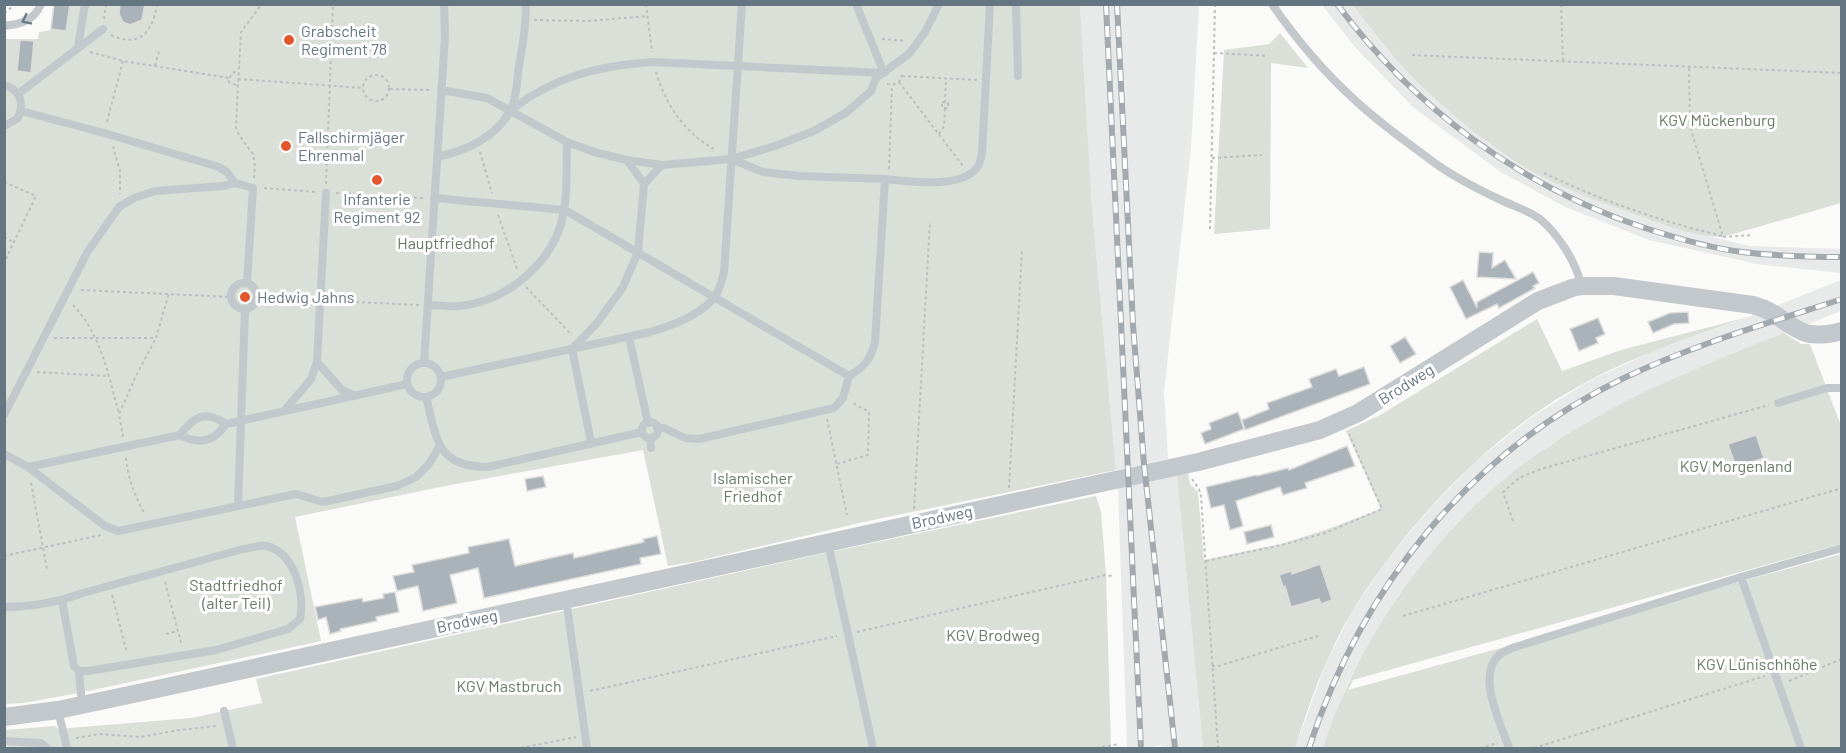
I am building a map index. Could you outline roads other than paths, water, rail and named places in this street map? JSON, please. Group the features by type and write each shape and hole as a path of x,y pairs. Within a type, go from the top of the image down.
{"street":[{"name":"Brodweg","path":"4,717 82,705 913,524 1188,464 1320,430 1379,400 1538,301 1581,286 1614,286 1752,305 1770,312 1801,332 1820,336 1842,332"}],"lane":[{"path":"4,26 32,18 41,4"},
{"path":"78,47 84,4"},
{"path":"424,363 445,36 444,4"},
{"path":"511,110 526,20 526,4"},
{"path":"441,377 671,326 695,313 714,297 724,272 742,4"},
{"path":"856,4 884,73"},
{"path":"441,90 487,98 567,142 627,160 662,165 731,159 775,146 822,126 847,112 871,91 876,78 909,54 939,4"},
{"path":"731,159 763,172 799,176 943,182 956,181 970,175 979,165 982,153 990,4"},
{"path":"1016,4 1018,76"},
{"path":"1272,4 1301,42 1355,101 1452,175 1529,212 1545,223 1569,256 1581,286"},
{"path":"18,94 103,29"},
{"path":"437,157 454,153 477,143 529,96 582,72 617,65 653,62 884,73"},
{"path":"4,85 18,94 21,102 21,111 15,121 4,126"},
{"path":"21,111 219,167 227,172 235,183"},
{"path":"428,305 461,306 494,297 522,282 542,259 558,235 565,210 567,142"},
{"path":"627,160 644,184"},
{"path":"591,442 572,349 597,323 623,287 638,252 644,184 662,165"},
{"path":"650,438 646,438 642,432 644,424 664,428 684,438 699,439 834,408 843,398 849,376 861,369 871,358 887,179"},
{"path":"4,415 88,251 119,207 134,198 155,191 235,183 253,188 247,283"},
{"path":"285,410 311,379 318,362 326,193"},
{"path":"434,198 565,210 849,376"},
{"path":"247,283 254,288 257,297 253,305 245,309 235,305 231,297 235,287 247,283"},
{"path":"238,506 245,309"},
{"path":"629,337 648,423"},
{"path":"318,362 342,390 355,396"},
{"path":"424,363 432,365 441,377 435,394 426,397 411,392 407,384 408,374 415,365 424,363"},
{"path":"28,467 180,435 189,440 202,442 220,434 226,424 407,384"},
{"path":"1778,403 1827,388 1842,388"},
{"path":"426,397 439,447 453,459 470,467 488,467 642,432"},
{"path":"180,435 196,418 216,417 226,424"},
{"path":"650,438 657,433 657,428"},
{"path":"650,438 651,448"},
{"path":"4,454 28,467 105,526 118,531 296,494 323,502 397,486 416,477 429,464 439,447"},
{"path":"828,542 873,748"},
{"path":"4,607 32,607 62,600 243,549 266,546 281,552 293,569 303,605 300,619 288,629 185,657 79,671"},
{"path":"1507,744 1489,687 1490,673 1499,655 1512,648 1740,577 1842,548"},
{"path":"1740,577 1801,748"},
{"path":"566,599 587,748"},
{"path":"62,600 74,666 79,671 79,693 82,705"},
{"path":"58,710 67,748"},
{"path":"224,711 233,748"},
{"path":"4,741 41,743 47,748"}],"railway":[{"path":"1106,4 1141,748"},
{"path":"1117,4 1133,325 1144,464 1175,748"},
{"path":"1337,4 1400,77 1436,110 1473,140 1555,190 1599,211 1645,228 1705,245 1767,254 1842,257"},
{"path":"1309,748 1331,689 1358,633 1391,580 1428,531 1470,485 1517,445 1568,409 1650,366 1731,335 1842,299"}],"place":[{"name":"Grabscheit Regiment 78","path":"289,40"},
{"name":"Fallschirmjäger Ehrenmal","path":"286,146"},
{"name":"Infanterie Regiment 92","path":"377,180"},
{"name":"Hedwig Jahns","path":"245,297"}],"park label":[{"name":"KGV Mückenburg","path":"1717,120"},
{"name":"Hauptfriedhof","path":"446,243"},
{"name":"KGV Morgenland","path":"1736,466"},
{"name":"Islamischer Friedhof","path":"753,487"},
{"name":"Stadtfriedhof (alter Teil)","path":"236,594"},
{"name":"KGV Brodweg","path":"993,635"},
{"name":"KGV Lünischhöhe","path":"1757,664"},
{"name":"KGV Mastbruch","path":"509,686"}]}
